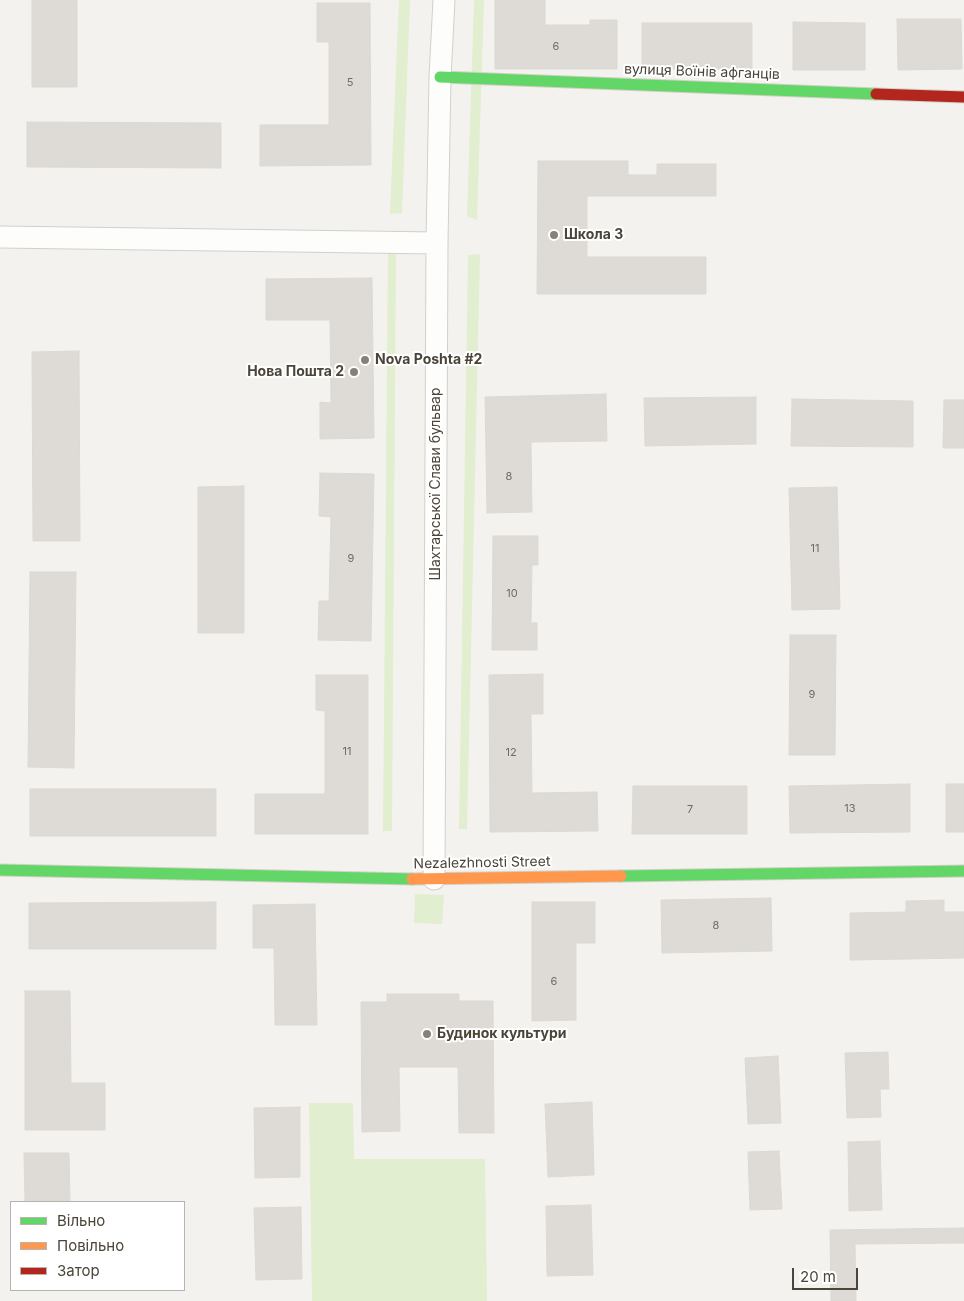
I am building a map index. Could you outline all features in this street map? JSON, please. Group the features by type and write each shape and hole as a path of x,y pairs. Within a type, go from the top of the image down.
{"street":[{"name":"Шахтарської Слави бульвар","path":"434,879 437,243 440,78 444,0"},
{"name":"вулиця Воїнів афганців","path":"440,78 964,98"},
{"path":"0,237 437,243"},
{"name":"Nezalezhnosti Street","path":"0,870 434,879 964,871"}],"green space":[{"path":"399,0 410,0 402,213 390,214"},
{"path":"474,0 484,0 477,220 467,216"},
{"path":"388,244 396,245 392,831 383,831"},
{"path":"480,254 467,829 459,829 468,255"},
{"path":"415,894 444,895 442,924 414,923"},
{"path":"309,1103 353,1103 354,1159 485,1159 487,1301 312,1301"}],"building":[{"path":"32,0 77,0 77,87 32,87"},
{"path":"495,0 545,0 545,25 590,25 590,20 617,20 617,69 495,69"},
{"path":"317,3 370,3 371,165 260,166 260,125 329,125 329,42 317,42"},
{"path":"897,19 961,19 962,69 898,70"},
{"path":"793,22 865,23 865,70 793,70"},
{"path":"642,23 752,23 752,69 642,69"},
{"path":"27,122 221,123 221,168 27,167"},
{"path":"538,161 628,161 628,175 657,175 657,164 716,164 716,196 587,196 587,257 706,257 706,294 537,294"},
{"path":"372,278 374,438 320,439 320,402 331,403 330,320 266,320 266,279"},
{"path":"79,351 80,541 33,541 32,352"},
{"path":"606,394 607,441 531,442 532,512 487,513 485,397"},
{"path":"756,397 756,444 645,446 644,398"},
{"path":"792,399 913,401 913,447 791,446"},
{"path":"944,400 964,400 964,448 943,448"},
{"path":"320,473 374,474 371,641 318,640 319,601 329,601 331,517 319,516"},
{"path":"244,486 244,633 198,633 198,487"},
{"path":"837,487 840,609 792,610 789,488"},
{"path":"493,536 538,536 538,565 532,565 531,623 537,623 537,650 492,650"},
{"path":"30,572 76,572 74,768 28,767"},
{"path":"790,635 836,635 835,755 789,755"},
{"path":"543,674 543,714 531,714 532,793 597,792 598,831 490,832 489,675"},
{"path":"316,675 368,675 368,834 255,834 255,794 325,794 325,711 316,710"},
{"path":"910,784 910,832 790,833 789,786"},
{"path":"946,784 964,784 964,832 946,832"},
{"path":"633,786 747,786 747,834 632,834"},
{"path":"30,789 216,789 216,836 30,836"},
{"path":"771,898 772,951 662,953 661,900"},
{"path":"944,900 944,912 964,912 964,958 850,960 850,913 906,912 906,901"},
{"path":"216,902 216,949 29,949 29,903"},
{"path":"532,902 595,902 595,943 576,943 576,1020 532,1021"},
{"path":"315,904 317,1025 275,1025 274,948 253,948 253,905"},
{"path":"25,991 70,991 71,1083 105,1083 105,1130 25,1130"},
{"name":"Будинок культури","path":"387,994 459,994 459,1001 493,1001 494,1133 459,1133 458,1067 399,1067 400,1131 362,1132 361,1002 387,1002"},
{"path":"888,1052 889,1089 880,1089 881,1117 847,1118 845,1053"},
{"path":"778,1056 781,1123 748,1124 745,1058"},
{"path":"592,1102 594,1175 548,1177 545,1104"},
{"path":"300,1107 300,1177 255,1178 254,1108"},
{"path":"880,1141 882,1210 849,1211 848,1142"},
{"path":"779,1151 782,1209 750,1210 748,1152"},
{"path":"24,1153 69,1153 70,1201 25,1201"},
{"path":"591,1205 593,1275 547,1276 546,1206"},
{"path":"301,1207 302,1279 256,1280 254,1208"},
{"path":"964,1228 964,1243 855,1244 856,1301 831,1301 830,1230"}],"traffic: fast":[{"path":"440,77 876,94"},
{"path":"0,870 412,879"},
{"path":"621,876 964,871"}],"traffic: slow":[{"path":"412,879 621,876"}],"traffic: jam":[{"path":"876,94 964,97"}],"place":[{"name":"Школа 3","path":"554,235"},
{"name":"Nova Poshta #2","path":"365,360"},
{"name":"Нова Пошта 2","path":"354,372"},
{"name":"Будинок культури","path":"427,1034"}]}
